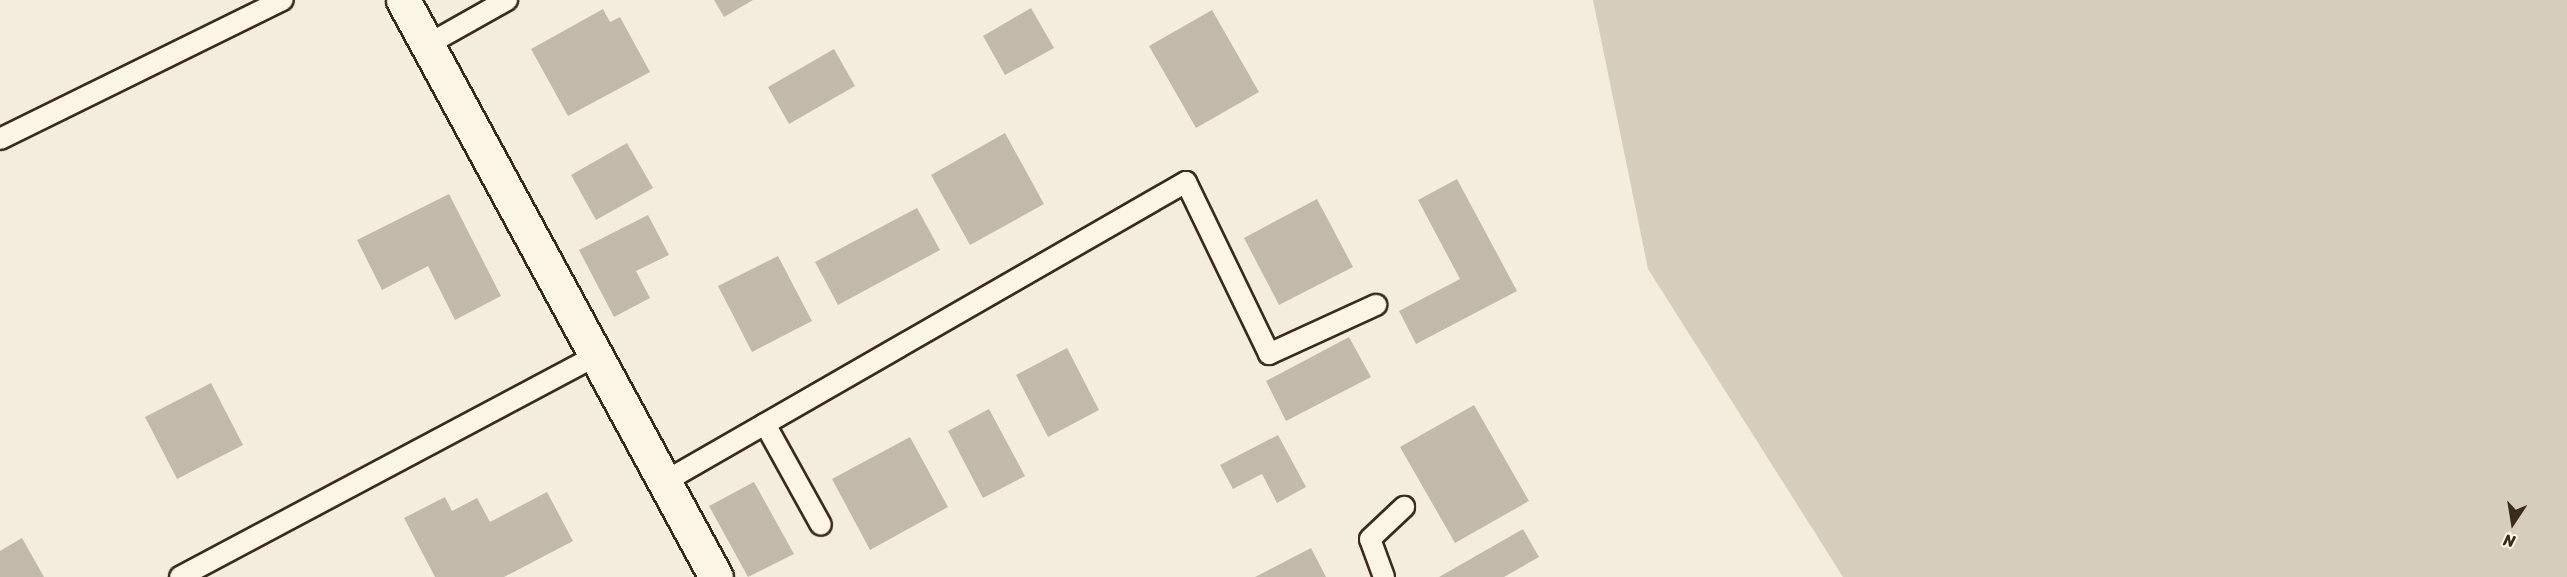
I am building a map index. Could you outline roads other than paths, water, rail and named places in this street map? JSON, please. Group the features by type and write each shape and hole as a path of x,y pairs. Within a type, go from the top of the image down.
{"street":[{"path":"403,0 716,577"}],"lane":[{"path":"0,139 283,0"},
{"path":"427,45 507,0"},
{"path":"664,482 1186,182 1269,354 1376,305"},
{"path":"180,577 596,356"},
{"path":"765,424 821,525"},
{"path":"1384,577 1370,539 1404,507"}]}
